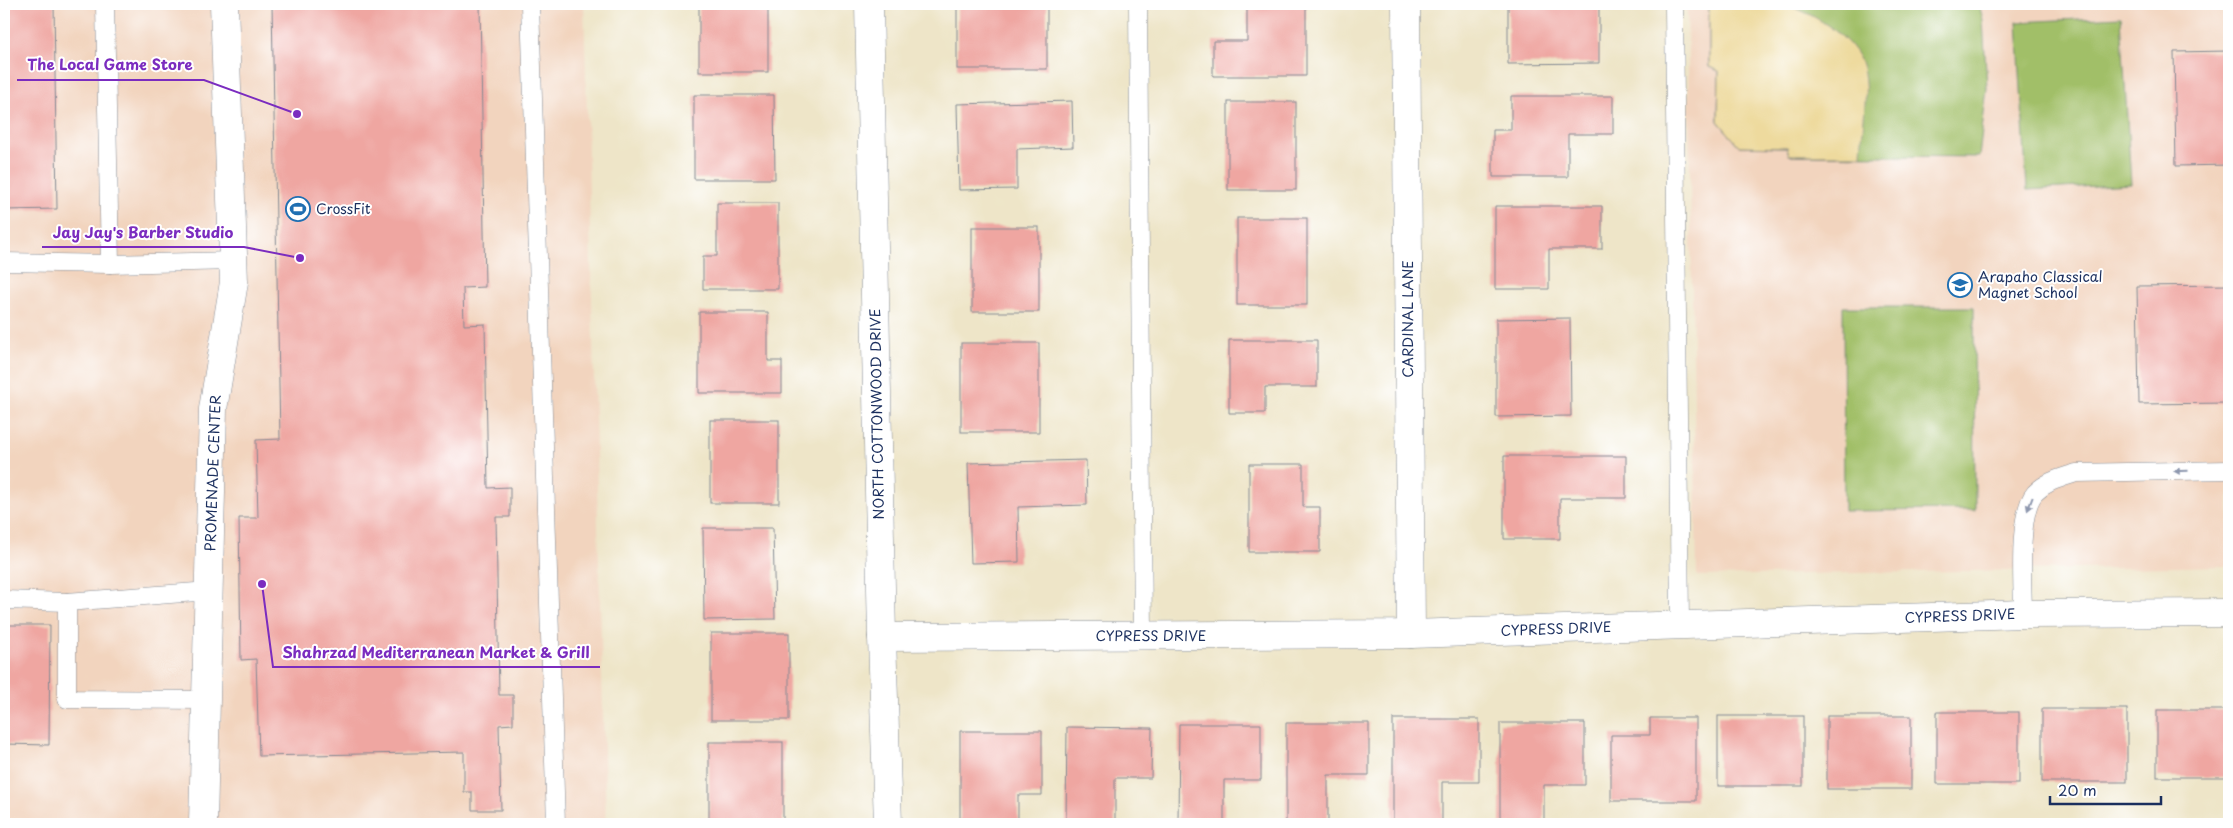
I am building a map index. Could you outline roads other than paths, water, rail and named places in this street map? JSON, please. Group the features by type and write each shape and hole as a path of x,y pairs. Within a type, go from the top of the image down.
{"street":[{"name":"PROMENADE CENTER","path":"203,824 213,409 234,282 224,4"},
{"name":"NORTH COTTONWOOD DRIVE","path":"869,4 882,637 888,824"},
{"name":"CARDINAL LANE","path":"1406,4 1411,634"},
{"name":"CYPRESS DRIVE","path":"882,637 1411,634 2023,614 2229,613"}],"lane":[{"path":"105,4 110,264"},
{"path":"530,4 556,824"},
{"path":"1138,4 1143,636"},
{"path":"1674,4 1680,625"},
{"path":"4,262 110,264 233,261"},
{"path":"2023,614 2024,521 2034,494 2052,480 2076,473 2229,470"},
{"path":"4,600 67,602 209,591"},
{"path":"67,602 67,699 206,700"}],"place":[{"name":"The Local Game Store","path":"297,114"},
{"name":"CrossFit","path":"298,209"},
{"name":"Jay Jay's Barber Studio","path":"300,258"},
{"name":"Arapaho Classical Magnet School","path":"1960,285"},
{"name":"Shahrzad Mediterranean Market & Grill","path":"262,584"}]}
